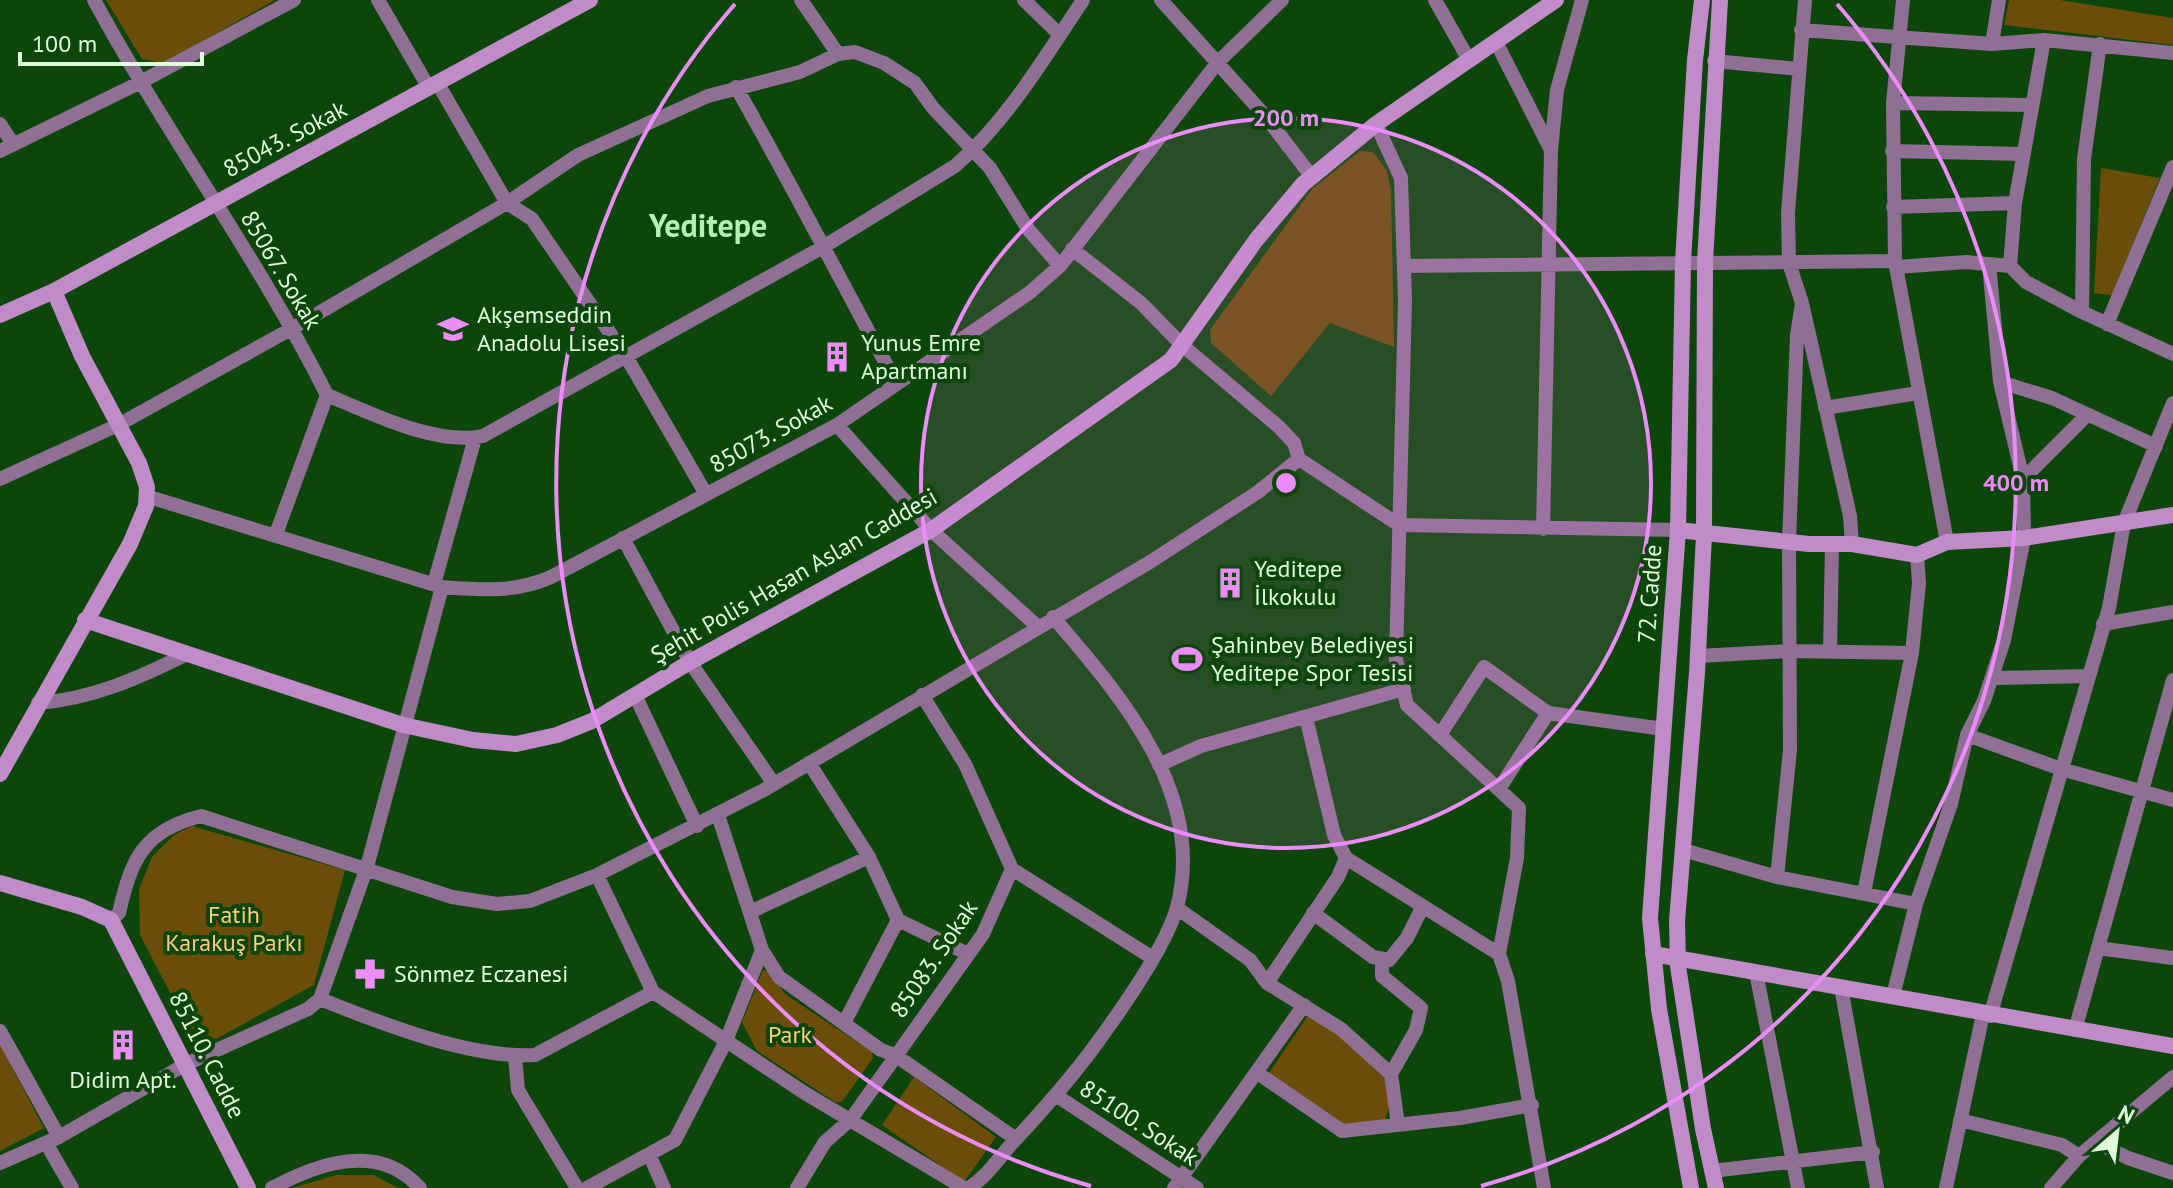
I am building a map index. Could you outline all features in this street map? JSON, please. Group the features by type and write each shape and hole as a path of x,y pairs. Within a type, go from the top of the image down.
{"street":[{"name":"85067. Sokak","path":"94,0 139,83 293,328 327,395"},
{"path":"0,124 7,148 139,83 294,0"},
{"path":"378,0 507,203 532,219 627,358 706,494"},
{"name":"85043. Sokak","path":"0,315 54,291 590,0"},
{"path":"801,0 838,54"},
{"path":"1024,0 1060,35"},
{"path":"276,534 327,395 440,436 463,440 475,438 627,358 823,247 955,166 973,150 1083,0"},
{"path":"1161,0 1218,62 1312,177"},
{"name":"85073. Sokak","path":"146,496 438,585 487,590 527,588 837,425 1029,293 1060,266 1218,62 1282,0"},
{"path":"1435,0 1469,60"},
{"name":"Şehit Polis Hasan Aslan Caddesi","path":"85,620 403,725 473,740 516,744 557,735 592,721 690,662 931,530 1171,360 1256,240 1312,177 1376,124 1556,0"},
{"path":"1543,529 1551,150 1557,90 1582,0"},
{"name":"72. Cadde","path":"1691,1188 1653,954 1650,918 1678,530 1683,262 1695,60 1702,0"},
{"path":"1720,0 1714,61 1705,262 1704,535 1698,656 1677,921 1678,958 1714,1180 1793,1159 1873,1152"},
{"path":"1805,0 1788,213 1789,263 1802,303 1850,516 1852,544"},
{"path":"1903,0 1893,103 1896,264 1947,542"},
{"path":"1992,44 1999,0"},
{"path":"1801,30 1992,44 2044,40 2173,53"},
{"path":"2010,266 2015,203 2044,40"},
{"path":"1496,42 1551,150"},
{"path":"2082,312 2084,159 2100,44"},
{"path":"0,479 118,425 293,328 507,203 578,155 645,122 736,87 800,72 838,54 855,52 884,63 915,83 933,108 990,168 1028,229 1060,266"},
{"path":"1714,61 1799,69"},
{"path":"736,87 809,214 823,247 897,384"},
{"path":"1893,103 2030,105"},
{"path":"1376,124 1401,178 1404,266 1396,660 1407,705 1519,808 1517,858 1499,954 1508,981 1532,1105 1544,1188"},
{"path":"1892,151 2023,154"},
{"path":"2107,324 2173,167"},
{"path":"1893,207 2015,203"},
{"path":"1072,249 1141,303 1182,345 1279,427 1294,443 1299,459 1399,525 1678,530 1789,542 1852,544 1917,555 1947,542 2024,538 2173,515"},
{"path":"1404,266 1549,267 1683,262 2010,266 2026,282 2173,354"},
{"path":"1893,996 1916,904 1951,804 1967,735 1992,678 2007,627 2024,538 2023,479 2000,382 1989,264"},
{"path":"0,774 130,544 146,506 139,463 82,356 54,291"},
{"path":"1777,877 1790,750 1789,542 1797,335 1802,303"},
{"path":"2000,382 2052,398 2156,446"},
{"path":"1825,408 1918,393"},
{"path":"1946,1188 1986,1015 2089,676 2124,523 2172,408"},
{"path":"2023,479 2086,416"},
{"path":"837,425 931,530 1037,626"},
{"path":"0,1163 53,1140 186,1064 308,1009 320,999 367,867 475,438"},
{"path":"0,883 82,907 111,920 119,913 139,851 157,833 180,821 201,816 367,867 452,897 497,904 530,901 597,875 774,784 1150,562 1258,492 1299,459"},
{"path":"623,538 690,662 774,784"},
{"path":"1830,652 1832,543"},
{"path":"1864,893 1912,653 1919,595 1917,555"},
{"path":"2103,624 2173,612"},
{"path":"597,875 653,992 803,1092 969,1188 1057,1096 1128,999 1177,908 1182,865 1179,828 1159,765 1130,710 1053,617"},
{"path":"1698,656 1789,651 1912,653"},
{"path":"38,703 67,701 136,680 187,654"},
{"path":"1440,735 1484,667 1548,713 1664,729"},
{"path":"1992,678 2089,676"},
{"path":"2075,1030 2173,680"},
{"path":"1159,765 1201,746 1404,689"},
{"path":"635,695 697,826"},
{"path":"922,695 965,764 1012,869 1151,957"},
{"path":"1499,789 1548,713"},
{"path":"1306,717 1334,835 1346,858 1499,954"},
{"path":"1967,735 2061,769 2173,800"},
{"path":"809,763 869,857 898,920 968,954"},
{"path":"718,815 752,911 762,950 779,977 881,1050 895,1055 1016,1139"},
{"path":"1683,850 1777,877 1916,904"},
{"path":"752,911 869,857"},
{"path":"1267,983 1346,858"},
{"name":"85083. Sokak","path":"797,1188 825,1142 851,1119 983,934 1012,869"},
{"path":"1313,913 1373,957 1389,960 1407,938 1423,906"},
{"path":"1177,908 1250,960 1267,983 1341,1029 1391,1074"},
{"name":"85110. Cadde","path":"111,920 248,1188"},
{"path":"844,1023 898,920"},
{"path":"2098,948 2172,954"},
{"path":"587,1188 675,1140 726,1041 762,950"},
{"path":"1653,954 2173,1046"},
{"path":"1382,960 1382,976 1421,1008 1416,1030 1391,1074 1398,1125"},
{"path":"1756,972 1798,1188"},
{"path":"1841,987 1873,1152 1877,1188"},
{"path":"320,999 446,1041 515,1056 535,1055 653,992"},
{"path":"1177,1182 1259,1074 1304,1005"},
{"path":"0,1031 53,1140 72,1188"},
{"path":"515,1056 518,1090 577,1188"},
{"path":"1259,1074 1342,1131 1532,1105"},
{"path":"2059,1185 2079,1156 2173,1077"},
{"name":"85100. Sokak","path":"1057,1096 1177,1182 1197,1188"},
{"path":"1960,1120 2062,1145 2079,1156"},
{"path":"2096,1142 2128,1158 2173,1173"},
{"path":"649,1154 664,1188"},
{"path":"272,1188 310,1168 345,1159 387,1167 412,1180 420,1188"}],"green space":[{"path":"106,0 275,0 164,63 142,59"},
{"path":"2009,0 2060,0 2173,18 2173,45 2004,25"},
{"path":"1360,151 1373,152 1387,171 1391,190 1394,347 1330,323 1271,396 1211,343 1210,330 1312,189"},
{"path":"2101,168 2160,178 2112,295 2094,293"},
{"name":"Fatih Karakuş Parkı","path":"192,826 345,870 314,985 216,1039 188,1027 140,935 139,889 152,857 174,835"},
{"name":"Park","path":"763,970 771,973 785,994 872,1052 873,1058 842,1102 835,1102 757,1051 742,1022"},
{"path":"1309,1014 1381,1062 1393,1096 1385,1120 1346,1126 1269,1073"},
{"path":"0,1045 44,1128 0,1151"},
{"path":"914,1077 996,1137 964,1182 882,1125"},
{"path":"336,1175 374,1175 398,1188 292,1188"}],"place":[{"name":"Akşemseddin Anadolu Lisesi","path":"453,329"},
{"name":"Yunus Emre Apartmanı","path":"837,357"},
{"name":"Yeditepe İlkokulu","path":"1230,583"},
{"name":"Şahinbey Belediyesi Yeditepe Spor Tesisi","path":"1187,659"},
{"name":"Sönmez Eczanesi","path":"370,974"},
{"name":"Didim Apt.","path":"123,1045"}],"district":[{"name":"Yeditepe","path":"708,226"}]}
